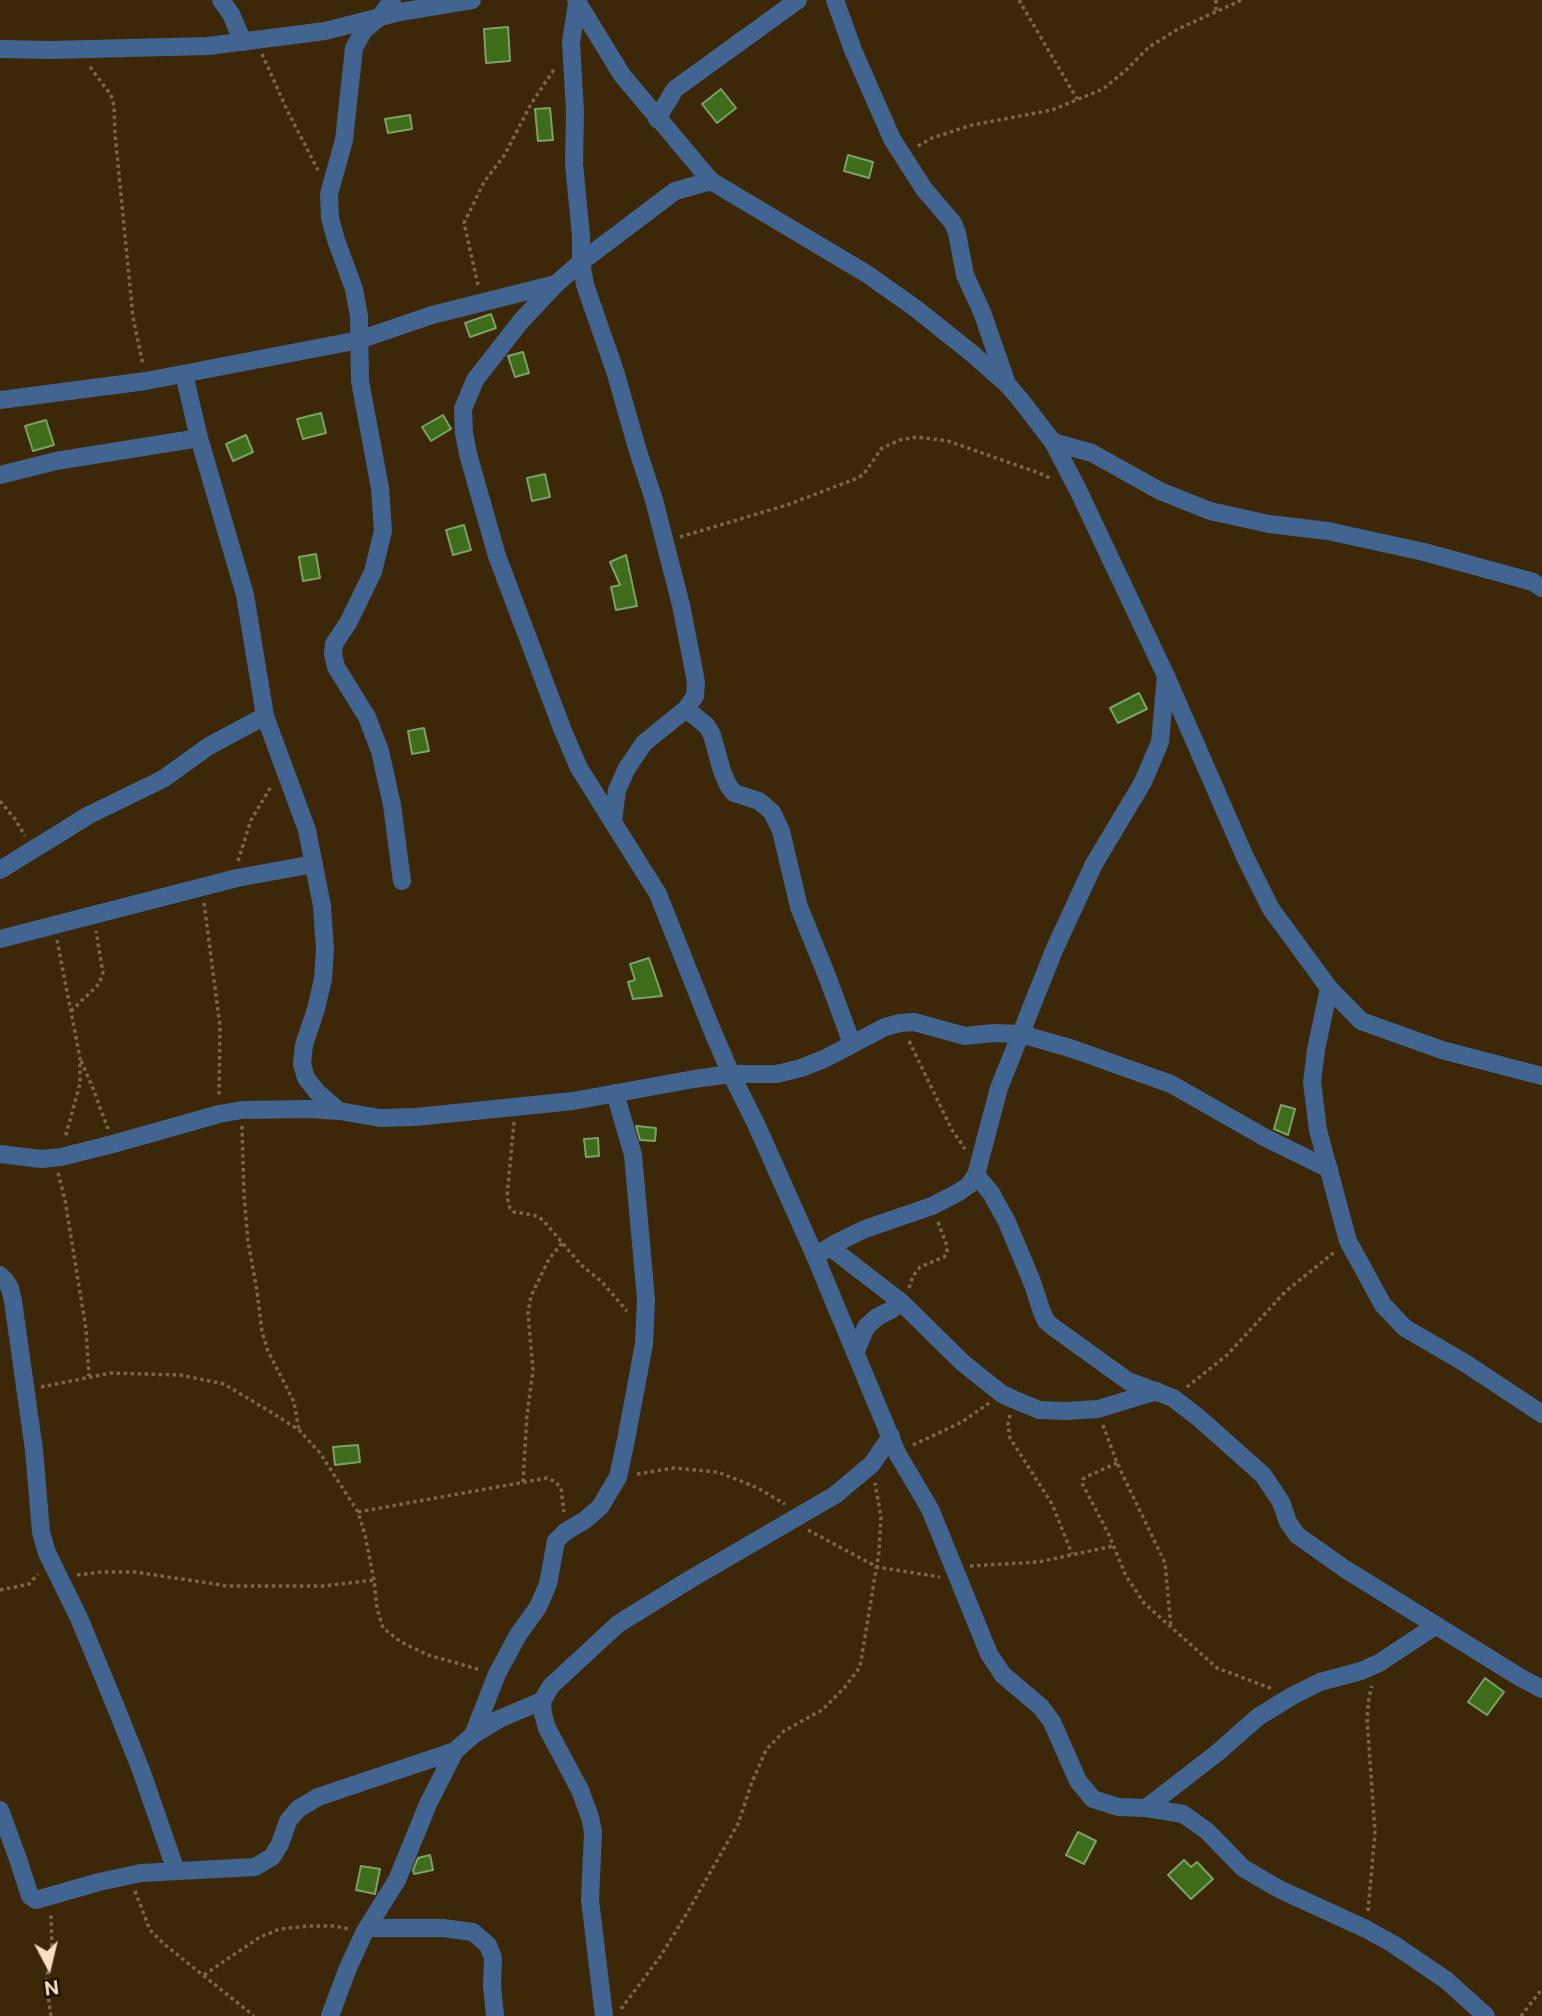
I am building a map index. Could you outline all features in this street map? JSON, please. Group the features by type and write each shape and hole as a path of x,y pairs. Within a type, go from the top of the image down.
{"street":[{"path":"221,0 250,41"},
{"path":"392,0 380,17 364,30 354,48 344,140 329,194 330,218 354,289 359,316 360,381 380,488 383,531 373,572 348,624 334,644 332,654 336,667 367,717 380,751 392,805 402,881"},
{"path":"0,49 78,50 208,46 325,31 380,17 472,0"},
{"path":"657,119 675,89 799,0"},
{"path":"835,0 853,50 888,130 937,206 953,223 965,275 982,312 1007,384"},
{"path":"577,2 622,75 710,181 867,274 915,308 1007,384 1053,442 1166,676 1245,857 1271,909 1329,988 1361,1021 1441,1050 1542,1076"},
{"path":"577,2 571,42 575,112 574,164 584,285 615,371 654,499 681,605 696,682 695,696 686,709 644,743 626,768 617,790 612,822"},
{"path":"710,181 675,191 556,284 521,321 475,380 463,409 468,454 497,556 563,731 579,768 657,894 731,1074 823,1251 856,1351 894,1445 930,1509 989,1654 1003,1675 1041,1706 1052,1722 1078,1781 1093,1798 1118,1807 1182,1814 1207,1831 1243,1868 1279,1889 1393,1944 1446,1980 1486,2016"},
{"path":"0,400 146,381 359,340 432,315 556,284"},
{"path":"184,374 245,595 265,716 307,830 322,906 325,950 323,979 304,1045 302,1064 306,1078 317,1092 340,1111"},
{"path":"0,475 57,461 200,438"},
{"path":"1053,442 1092,453 1160,491 1210,511 1269,524 1328,531 1424,552 1533,582 1542,588"},
{"path":"823,1251 865,1229 932,1206 969,1185 977,1172 999,1088 1055,947 1094,864 1143,782 1160,742 1166,676"},
{"path":"686,709 707,726 725,778 734,793 759,801 772,812 781,831 799,907 852,1044"},
{"path":"0,870 89,815 163,779 209,746 265,716"},
{"path":"0,939 237,878 314,864"},
{"path":"1329,988 1312,1082 1318,1129 1348,1241 1383,1305 1405,1328 1465,1363 1542,1414"},
{"path":"0,1154 41,1159 57,1157 242,1110 270,1108 340,1111 380,1118 416,1116 573,1101 731,1074 777,1073 824,1059 885,1027 900,1023 925,1024 965,1036 1021,1034 1073,1049 1171,1084 1264,1137 1329,1169"},
{"path":"473,1734 497,1674 518,1635 538,1607 548,1584 556,1541 600,1507 618,1477 639,1378 646,1299 633,1155 615,1093"},
{"path":"977,1172 1007,1222 1046,1321 1128,1381 1165,1395 1199,1418 1263,1475 1281,1502 1288,1522 1297,1535 1435,1626 1542,1689"},
{"path":"823,1251 898,1300 962,1363 1007,1397 1039,1410 1066,1411 1098,1409 1165,1395"},
{"path":"0,1275 10,1288 34,1450 41,1532 50,1559 79,1618 141,1770 176,1871"},
{"path":"856,1351 866,1327 891,1310 898,1300"},
{"path":"604,2016 590,1900 593,1832 590,1816 580,1790 547,1728 542,1701 551,1686 618,1624 835,1495 894,1445"},
{"path":"1146,1808 1258,1717 1320,1682 1379,1663 1435,1626"},
{"path":"330,2016 348,1968 366,1930 397,1880 428,1804 455,1751 473,1734 499,1718 542,1701"},
{"path":"0,1810 30,1896 36,1900 141,1873 255,1867 272,1857 288,1821 299,1809 318,1797 455,1751"},
{"path":"366,1930 443,1928 473,1932 488,1945 493,1958 495,2016"}],"path":[{"path":"1018,0 1077,99"},
{"path":"1216,0 1216,13"},
{"path":"907,163 913,151 932,138 972,125 1052,110 1103,89 1149,47 1178,29 1242,0"},
{"path":"250,41 329,194"},
{"path":"482,303 464,223 484,182 504,156 531,104 571,42"},
{"path":"78,50 111,95 114,106 133,317 146,381"},
{"path":"665,541 787,505 855,479 863,475 882,449 901,439 917,437 948,441 1039,473 1079,492"},
{"path":"237,878 237,864 251,820 284,765"},
{"path":"0,801 15,819 32,850"},
{"path":"202,888 220,1026 219,1114"},
{"path":"71,1011 99,984 103,973 93,916"},
{"path":"54,925 80,1058 113,1144"},
{"path":"900,1023 977,1172"},
{"path":"80,1058 79,1084 57,1157 86,1329 89,1377"},
{"path":"516,1106 507,1197 510,1208 514,1212 534,1215 551,1227 581,1265 620,1301 644,1344"},
{"path":"242,1110 246,1218 262,1332 268,1351 294,1402 299,1430"},
{"path":"898,1300 920,1268 944,1257 947,1252 932,1206"},
{"path":"1165,1395 1227,1355 1286,1291 1348,1241"},
{"path":"523,1482 533,1370 528,1313 531,1296 549,1259 562,1243"},
{"path":"26,1390 111,1373 180,1376 224,1384 299,1430 320,1453 358,1512 383,1628 401,1643 428,1655 497,1674"},
{"path":"894,1445 962,1423 1007,1397 1010,1438 1052,1504 1072,1554"},
{"path":"1098,1409 1107,1441 1165,1563 1171,1627"},
{"path":"1117,1463 1088,1476 1082,1483 1126,1576 1144,1603 1217,1668 1292,1696"},
{"path":"616,2016 660,1957 738,1824 766,1750 784,1731 822,1710 860,1667 877,1567 881,1517 872,1464"},
{"path":"618,1477 674,1468 718,1472 756,1487 797,1518 877,1567 957,1574 1038,1562 1113,1546"},
{"path":"358,1512 547,1478 556,1482 561,1489 565,1532"},
{"path":"0,1590 29,1584 50,1559"},
{"path":"59,1577 102,1572 135,1572 228,1586 323,1586 374,1580"},
{"path":"1366,1929 1375,1832 1367,1718 1369,1697 1379,1663"},
{"path":"128,1876 150,1930 254,2016"},
{"path":"50,1897 52,1947 46,1982 51,2016"},
{"path":"204,1975 260,1937 280,1929 334,1926 366,1930"},
{"path":"1521,2016 1542,1989"},
{"path":"622,2008 627,2016"}],"building":[{"path":"508,27 510,61 486,63 484,29"},
{"path":"721,89 736,108 717,123 702,104"},
{"path":"550,108 553,140 538,141 535,109"},
{"path":"410,115 412,129 388,133 385,119"},
{"path":"848,155 873,162 869,178 844,171"},
{"path":"491,314 496,328 470,337 465,323"},
{"path":"523,352 529,373 515,377 508,356"},
{"path":"321,413 326,433 303,439 297,419"},
{"path":"443,415 451,429 431,441 422,427"},
{"path":"46,420 54,445 33,451 25,426"},
{"path":"246,435 253,452 233,461 226,444"},
{"path":"545,474 550,497 532,501 527,478"},
{"path":"464,525 471,550 453,555 446,530"},
{"path":"316,554 320,578 303,581 299,557"},
{"path":"626,555 637,606 616,610 611,587 620,585 610,562"},
{"path":"1139,693 1147,709 1118,723 1110,708"},
{"path":"424,728 429,751 412,754 408,731"},
{"path":"649,958 662,996 633,999 628,982 635,980 630,964"},
{"path":"1281,1105 1295,1109 1288,1135 1274,1129"},
{"path":"636,1126 656,1128 655,1141 640,1140"},
{"path":"598,1138 599,1156 586,1157 584,1139"},
{"path":"358,1445 360,1462 335,1465 333,1447"},
{"path":"1485,1678 1504,1692 1487,1715 1468,1702"},
{"path":"1078,1832 1096,1841 1084,1864 1066,1855"},
{"path":"430,1855 433,1870 414,1874 418,1858"},
{"path":"1184,1860 1191,1867 1197,1862 1213,1879 1191,1899 1168,1875"},
{"path":"361,1866 380,1869 375,1894 356,1890"}]}
